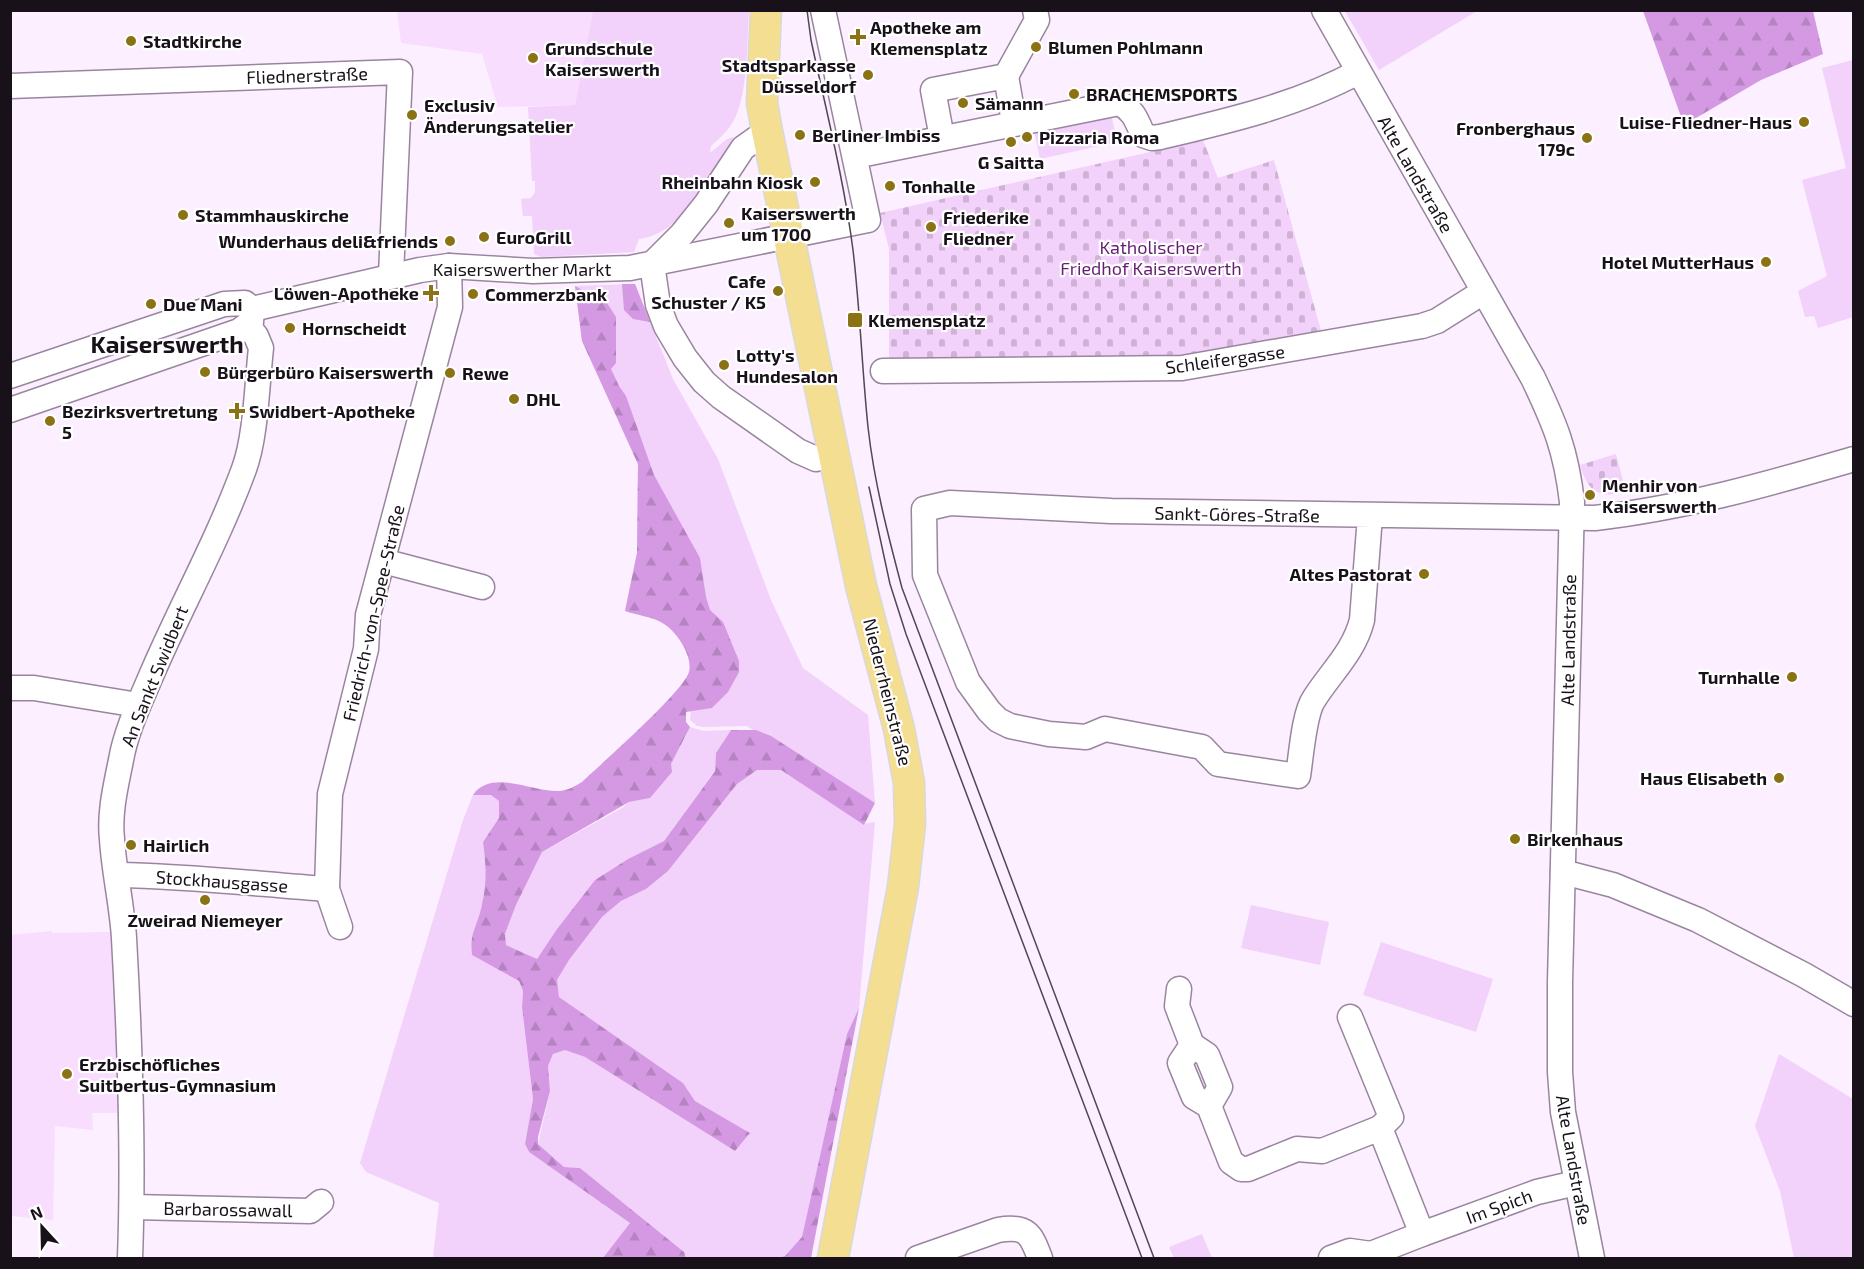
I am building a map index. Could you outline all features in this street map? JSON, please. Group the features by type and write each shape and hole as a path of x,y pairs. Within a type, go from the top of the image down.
{"main road":[{"name":"Niederrheinstraße","path":"766,10 762,103 789,235 825,457 906,760 909,783 910,824 903,887 833,1258"}],"street":[{"path":"641,266 868,220 824,10"},
{"name":"Alte Landstraße","path":"1324,10 1533,378 1557,428 1564,452 1569,476 1571,519 1560,1072 1563,1112 1592,1258"},
{"path":"1014,122 1006,76 1036,15"},
{"name":"Fliednerstraße","path":"10,86 400,72 391,275"},
{"path":"855,156 1014,122 1119,103 1126,106 1136,117 1143,135 1152,138 1160,137 1270,108 1316,92 1358,72"},
{"path":"942,138 933,90 1006,76"},
{"path":"641,266 682,234 706,204 743,148 767,131"},
{"name":"Kaiserswerther Markt","path":"10,410 239,331 250,317 391,275 449,266 533,271 641,266"},
{"name":"Friedrich-von-Spee-Straße","path":"340,927 327,889 330,794 366,649 368,615 450,307 449,266"},
{"path":"641,266 666,326 685,358 704,382 721,397 798,451 825,457"},
{"name":"Schleifergasse","path":"883,371 1182,368 1422,326 1437,321 1483,292"},
{"name":"Kaiserswerther Markt","path":"10,376 224,304 245,303 250,317"},
{"name":"An Sankt Swidbert","path":"130,1258 132,1207 129,1026 124,929 111,838 113,802 121,756 138,705 171,628 210,551 245,467 251,440 261,348 250,317"},
{"name":"Sankt-Göres-Straße","path":"1370,516 1362,620 1358,637 1312,701 1298,776 1218,764 1202,747 1105,729 1086,736 1049,734 1010,726 998,720 983,705 968,682 925,575 924,509 950,503 1111,511 1571,519 1626,515 1688,504 1854,459"},
{"path":"383,561 482,587"},
{"path":"10,688 34,688 138,705"},
{"path":"1563,872 1613,885 1698,920 1804,975 1854,1004"},
{"name":"Stockhausgasse","path":"117,875 191,877 327,889"},
{"path":"1179,989 1177,1006 1192,1045 1207,1055 1220,1087 1209,1107 1231,1162 1241,1169 1248,1169 1297,1149 1322,1151 1380,1128 1391,1117 1350,1017"},
{"path":"1380,1128 1422,1234"},
{"name":"Im Spich","path":"1331,1258 1350,1251 1372,1256 1422,1234 1537,1192 1576,1183"},
{"name":"Barbarossawall","path":"132,1207 310,1211 321,1202"},
{"path":"918,1258 1012,1227 1029,1234 1040,1258"}],"shaded area":[{"name":"Grundschule Kaiserswerth","path":"397,11 593,11 575,105 498,107 482,54 401,43"},
{"name":"Erzbischöfliches Suitbertus-Gymnasium","path":"52,931 52,933 108,932 118,934 121,1113 92,1113 93,1130 55,1126 53,1220 11,1216 10,935"}],"green space":[{"path":"593,11 749,11 746,66 739,107 730,126 711,146 710,153 727,139 734,137 707,183 684,214 655,235 639,239 634,252 541,257 534,254 532,216 523,216 521,199 531,198 535,192 535,181 532,181 528,107 575,105"},
{"path":"1345,11 1477,11 1379,70"},
{"path":"1643,11 1813,11 1823,54 1761,80 1684,125"},
{"path":"1853,60 1853,317 1818,328 1814,316 1805,317 1798,291 1827,276 1802,180 1846,168 1822,68"},
{"path":"1111,113 1117,142 1040,159 1034,130"},
{"name":"Katholischer Friedhof Kaiserswerth","path":"1203,140 1218,178 1274,160 1323,338 1138,362 889,364 889,249 880,213"},
{"path":"622,284 635,284 650,322 633,319 624,310"},
{"path":"635,284 673,379 718,459 771,600 803,668 868,715 875,803 834,786 747,726 697,726 690,720 691,711 712,708 729,690 684,624 625,611 637,553 638,464 582,341 575,286"},
{"path":"575,286 607,303 616,317 616,363 611,369 626,396 654,475 700,558 710,610 723,622 739,661 739,672 728,692 712,708 686,712 686,722 690,727 671,764 672,772 650,798 629,802 542,852 516,905 505,934 506,945 537,959 595,880 628,859 664,841 715,771 716,753 731,730 756,730 771,736 875,803 864,825 781,770 757,770 737,784 668,871 646,889 621,901 602,917 569,960 557,980 559,997 683,1083 695,1101 750,1133 735,1151 585,1057 565,1050 553,1054 548,1066 550,1091 538,1144 564,1167 580,1168 684,1252 686,1258 603,1258 630,1223 529,1152 525,1144 533,1099 522,1007 523,991 519,981 472,955 471,947 485,889 483,842 499,818 499,801 491,795 473,795 481,787 491,783 502,782 549,791 560,791 577,785 658,711 684,682 690,666 679,638 669,628 655,620 625,611 637,553 638,464 582,341"},
{"path":"1616,454 1626,492 1602,494 1587,482 1580,465"},
{"path":"690,727 704,731 731,730 716,753 715,770 664,841 628,859 595,880 537,959 506,945 505,934 516,905 542,852 629,802 650,798"},
{"path":"757,770 781,770 864,824 875,822 859,1008 847,1034 802,1238 785,1256 778,1258 686,1258 684,1252 580,1168 564,1167 538,1144 550,1091 548,1066 553,1054 565,1050 585,1057 735,1151 750,1133 695,1101 683,1083 559,997 557,980 569,960 602,917 621,901 646,889 668,871 737,784"},
{"path":"473,795 491,795 499,801 499,818 483,842 485,889 471,947 472,955 519,981 523,991 522,1007 533,1099 525,1144 529,1152 630,1223 603,1258 433,1258 439,1203 366,1172 360,1163 463,820"},
{"path":"1251,905 1329,922 1320,965 1241,948"},
{"path":"1381,942 1493,979 1476,1032 1363,995"},
{"path":"859,1008 811,1258 778,1258 785,1256 802,1237 847,1034"},
{"path":"1779,1054 1853,1099 1853,1258 1794,1258 1780,1191 1755,1126"},
{"path":"1202,1234 1212,1258 1174,1258 1169,1247"}],"tram line":[{"path":"807,10 811,40 849,224 874,468 902,588 1154,1258"},
{"path":"869,487 890,584 906,634 1142,1258"}],"place":[{"name":"Apotheke am Klemensplatz","path":"858,37"},
{"name":"Stadtkirche","path":"131,41"},
{"name":"Blumen Pohlmann","path":"1036,47"},
{"name":"Grundschule Kaiserswerth","path":"533,58"},
{"name":"Stadtsparkasse Düsseldorf","path":"868,75"},
{"name":"BRACHEMSPORTS","path":"1074,94"},
{"name":"Sämann","path":"963,103"},
{"name":"Exclusiv Änderungsatelier","path":"412,115"},
{"name":"Luise-Fliedner-Haus","path":"1804,122"},
{"name":"Berliner Imbiss","path":"800,135"},
{"name":"Pizzaria Roma","path":"1027,137"},
{"name":"Fronberghaus 179c","path":"1587,138"},
{"name":"G Saitta","path":"1011,142"},
{"name":"Rheinbahn Kiosk","path":"815,182"},
{"name":"Tonhalle","path":"890,186"},
{"name":"Stammhauskirche","path":"183,215"},
{"name":"Kaiserswerth um 1700","path":"729,223"},
{"name":"Friederike Fliedner","path":"931,227"},
{"name":"EuroGrill","path":"484,237"},
{"name":"Wunderhaus deli&friends","path":"450,241"},
{"name":"Hotel MutterHaus","path":"1766,262"},
{"name":"Cafe Schuster / K5","path":"778,291"},
{"name":"Löwen-Apotheke","path":"431,293"},
{"name":"Commerzbank","path":"473,294"},
{"name":"Due Mani","path":"151,304"},
{"name":"Klemensplatz","path":"855,320"},
{"name":"Hornscheidt","path":"290,328"},
{"name":"Lotty's Hundesalon","path":"724,365"},
{"name":"Bürgerbüro Kaiserswerth","path":"205,372"},
{"name":"Rewe","path":"450,373"},
{"name":"DHL","path":"514,399"},
{"name":"Swidbert-Apotheke","path":"237,411"},
{"name":"Bezirksvertretung 5","path":"50,421"},
{"name":"Menhir von Kaiserswerth","path":"1590,495"},
{"name":"Altes Pastorat","path":"1424,574"},
{"name":"Turnhalle","path":"1792,677"},
{"name":"Haus Elisabeth","path":"1779,778"},
{"name":"Birkenhaus","path":"1515,839"},
{"name":"Hairlich","path":"131,845"},
{"name":"Zweirad Niemeyer","path":"205,900"},
{"name":"Erzbischöfliches Suitbertus-Gymnasium","path":"67,1074"}],"district":[{"name":"Kaiserswerth","path":"167,343"}]}
